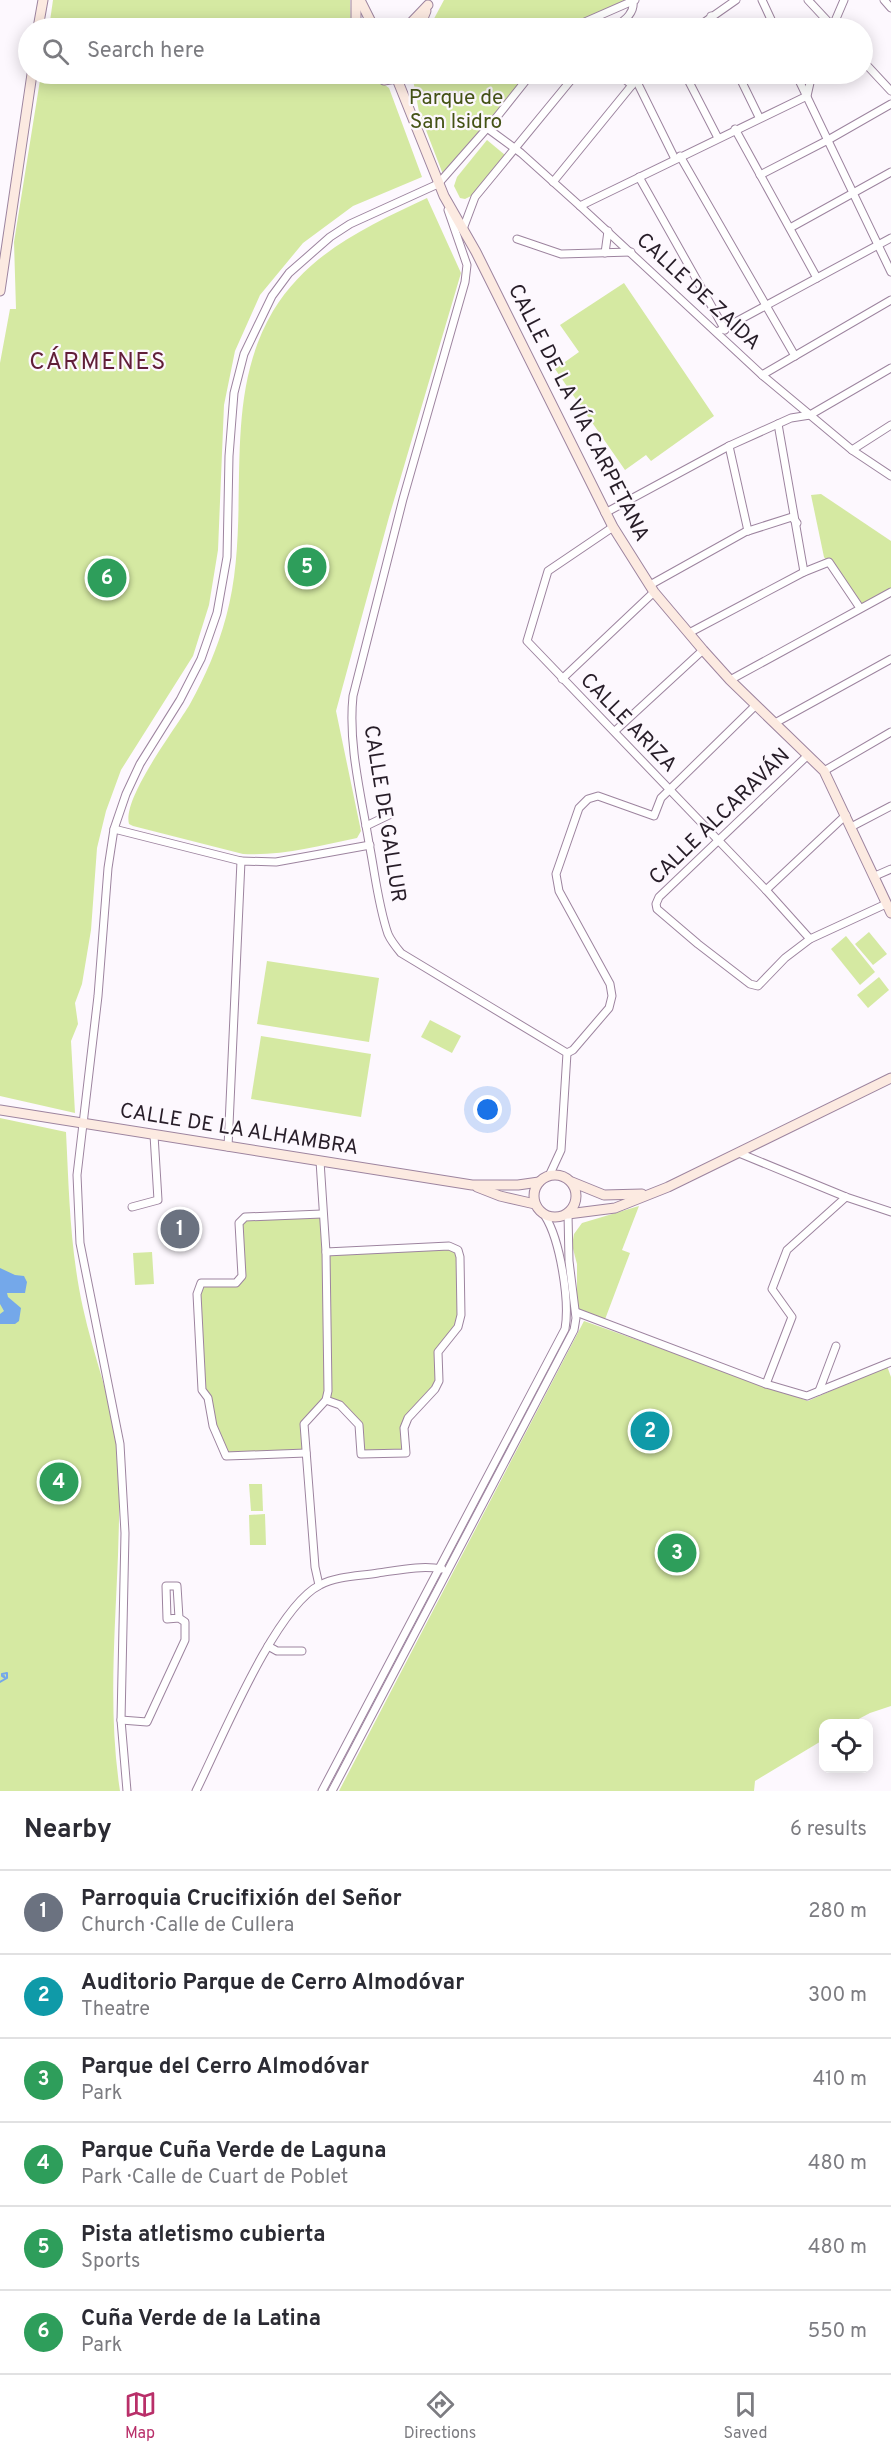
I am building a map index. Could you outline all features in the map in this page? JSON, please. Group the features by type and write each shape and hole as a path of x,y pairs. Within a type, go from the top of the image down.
{"street":[{"path":"40,18 43,0"},
{"path":"357,18 358,0"},
{"path":"358,0 368,18"},
{"path":"594,18 634,0 634,8 625,18"},
{"path":"708,18 736,0"},
{"path":"762,0 770,18"},
{"path":"808,0 824,18"},
{"path":"837,18 844,0"},
{"path":"884,0 891,8"},
{"path":"415,18 429,2"},
{"path":"423,18 429,2"},
{"path":"873,72 891,91"},
{"path":"0,291 4,240 30,84"},
{"name":"CALLE DE LA VÍA CARPETANA","path":"402,84 438,184 476,252 613,527 652,589 688,633 730,680 824,771 891,913"},
{"path":"127,1791 121,1720 125,1533 120,1444 80,1243 77,1175 98,996 108,868 114,829 126,794 140,764 180,700 201,659 217,613 227,557 234,393 244,354 257,323 272,296 289,273 330,237 350,224 438,184 523,84"},
{"path":"463,229 475,197 568,84"},
{"path":"553,182 632,84"},
{"path":"635,84 795,356"},
{"path":"690,84 718,138"},
{"path":"743,84 759,117"},
{"path":"801,84 891,272"},
{"path":"807,96 810,84"},
{"path":"580,206 759,117 807,96"},
{"path":"760,175 891,104"},
{"name":"CALLE DE ZAIDA","path":"487,128 516,149 721,331 762,375 852,450 891,476"},
{"path":"735,129 817,278"},
{"path":"790,228 891,172"},
{"path":"639,177 721,331 891,238"},
{"name":"CALLE DE GALLUR","path":"444,196 463,252 467,273 403,499 353,696 351,716 366,826 389,936 401,953 567,1053"},
{"path":"605,253 608,231"},
{"path":"517,239 561,254 631,252"},
{"path":"762,375 891,300"},
{"path":"605,513 729,446 791,418 810,415 891,368"},
{"path":"778,424 804,572"},
{"path":"852,450 891,425"},
{"path":"729,446 748,531"},
{"path":"562,679 652,589 748,531 792,517 797,523"},
{"name":"CALLE ARIZA","path":"613,527 548,571 527,641 766,890 810,939"},
{"path":"688,633 804,572 829,562 860,609"},
{"path":"730,680 891,592"},
{"path":"615,731 703,650"},
{"path":"775,723 891,659"},
{"path":"549,1176 561,1150 567,1053 573,1050 609,1008 612,996 610,984 559,891 556,874 579,808 588,799 598,796 654,816 661,798 756,705"},
{"path":"824,771 891,732"},
{"name":"CALLE ALCARAVÁN","path":"808,755 659,897 656,904 661,914 698,944 750,984 758,986 785,958 810,939"},
{"path":"851,827 891,806"},
{"path":"366,826 389,815"},
{"path":"766,890 846,815"},
{"path":"114,829 241,861 276,862 370,845"},
{"path":"228,1147 241,861"},
{"path":"875,876 891,869"},
{"path":"810,939 886,904"},
{"path":"545,1216 553,1218 615,1208 739,1153 891,1078"},
{"name":"CALLE DE LA ALHAMBRA","path":"0,1110 472,1185 518,1185 538,1182"},
{"path":"132,1207 158,1200 154,1135"},
{"path":"739,1153 846,1197 891,1212"},
{"path":"319,1585 315,1567 304,1424 326,1400 328,1391 326,1252 320,1161"},
{"path":"322,1791 565,1329 567,1310 559,1252 552,1227 535,1204 534,1193 538,1182 549,1176 563,1176 604,1195 650,1194"},
{"path":"332,1791 574,1330 576,1312 567,1244 568,1214 574,1208 577,1199 572,1182"},
{"name":"CALLE DE LA ALHAMBRA","path":"472,1185 500,1196 535,1204"},
{"path":"765,1384 792,1317 772,1289 787,1250 846,1197"},
{"path":"306,1453 226,1456 213,1426 208,1398 202,1390 197,1294 201,1283 236,1283 242,1276 239,1222 244,1217 322,1214"},
{"path":"326,1252 449,1246 458,1250 461,1315 458,1327 438,1352 439,1381 435,1389 408,1418 404,1428 406,1453 361,1454 359,1425 340,1405 326,1400"},
{"path":"576,1312 765,1384 807,1396 891,1362"},
{"path":"819,1391 836,1346"},
{"path":"196,1791 268,1646 283,1623 309,1593 319,1585 330,1581 387,1572 440,1568 449,1570"},
{"path":"121,1720 147,1722 184,1640 185,1622 179,1618 167,1618 166,1586 177,1586 179,1618"},
{"path":"268,1646 277,1652 303,1651"}],"green space":[{"path":"53,0 350,0 351,18 50,18"},
{"name":"Parque de San Isidro","path":"444,0 635,0 594,18 434,18"},
{"path":"39,84 384,84 389,88 422,177 353,206 303,243 260,295 235,351 224,405 218,550 209,605 193,656 121,770 106,811 97,848 91,930 82,984 75,1003 78,1024 71,1041 75,1113 0,1096 0,363 10,309 16,309 14,242"},
{"name":"Parque de San Isidro","path":"414,84 523,84 444,177 419,112"},
{"path":"487,140 505,155 471,196 465,199 460,198 454,186 457,177"},
{"path":"427,198 461,273 389,517 336,711 361,831 357,838 314,847 286,852 243,854 133,826 129,824 129,812 134,798 152,763 196,694 215,651 226,617 234,579 237,540 241,422 246,384 256,347 273,311 304,272 341,243"},
{"path":"624,283 714,416 651,461 646,455 625,470 555,369 579,352 560,325"},
{"path":"821,494 891,541 891,592 860,608 824,557 811,495"},
{"path":"869,932 887,954 873,965 855,944"},
{"path":"846,936 875,972 860,985 831,949"},
{"path":"267,961 379,978 369,1042 257,1024"},
{"path":"879,977 889,990 868,1008 857,995"},
{"path":"430,1020 461,1036 452,1053 421,1037"},
{"path":"261,1036 371,1054 361,1117 251,1099"},
{"path":"0,1118 66,1132 75,1264 87,1325 111,1411 117,1445 119,1514 113,1703 120,1791 0,1791"},
{"path":"639,1206 622,1250 630,1253 604,1322 577,1313 577,1264 572,1245 574,1234 582,1223"},
{"path":"322,1214 326,1252 449,1246 458,1250 458,1327 438,1352 439,1381 408,1418 406,1453 361,1454 355,1420 345,1409 326,1400 304,1424 306,1453 226,1456 213,1426 208,1398 202,1390 199,1286 236,1283 242,1276 239,1223 245,1217"},
{"path":"152,1252 154,1284 135,1285 133,1253"},
{"path":"584,1321 808,1401 887,1366 891,1377 891,1706 859,1719 819,1719 819,1742 755,1781 754,1791 339,1791"},
{"path":"249,1484 262,1484 263,1511 251,1511"},
{"path":"265,1514 266,1545 250,1545 249,1515"}],"water":[{"path":"0,1268 15,1275 24,1276 27,1282 25,1293 7,1293 8,1297 21,1308 19,1321 15,1324 0,1324 0,1314 4,1311 0,1304"}],"waterway":[{"path":"0,1682 7,1678 7,1673 2,1674 5,1678 4,1676"}],"place":[{"name":"Pista atletismo cubierta","path":"307,567"},
{"name":"Cuña Verde de la Latina","path":"107,578"},
{"name":"Parroquia Crucifixión del Señor","path":"180,1229"},
{"name":"Auditorio Parque de Cerro Almodóvar","path":"650,1431"},
{"name":"Parque Cuña Verde de Laguna","path":"59,1482"},
{"name":"Parque del Cerro Almodóvar","path":"677,1553"}],"district":[{"name":"CÁRMENES","path":"98,363"}]}
